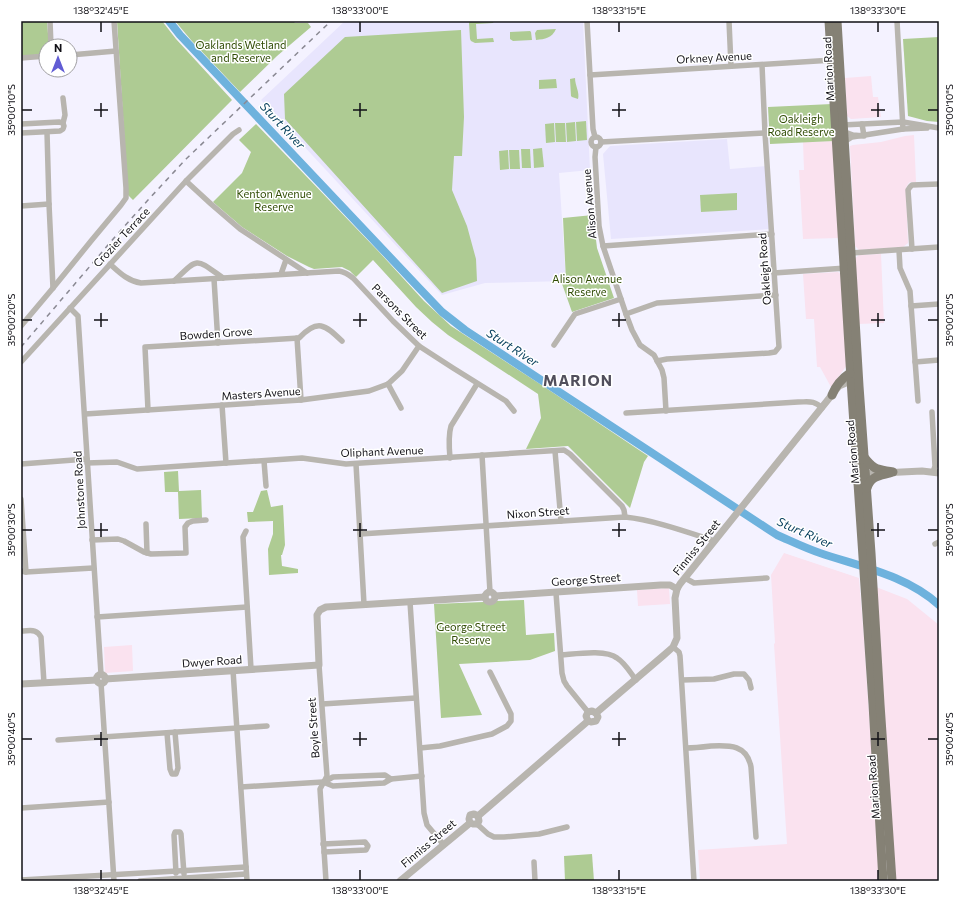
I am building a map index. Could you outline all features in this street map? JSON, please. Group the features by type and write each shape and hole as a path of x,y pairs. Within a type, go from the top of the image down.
{"main road":[{"name":"Marion Road","path":"829,21 835,60 841,127 854,382 867,553 873,579 892,881"},
{"name":"Marion Road","path":"835,60 837,21"},
{"name":"Marion Road","path":"841,127 844,142 851,253 848,268"},
{"path":"832,395 838,383 842,379 854,382"},
{"name":"Marion Road","path":"854,382 864,457 862,474 867,488 867,553 864,573 884,881"},
{"path":"864,457 875,469 893,472"},
{"path":"867,488 868,483 872,479 893,472"}],"street":[{"path":"50,21 51,38"},
{"path":"21,326 126,198 114,21"},
{"path":"587,21 593,129 595,137 598,138 600,142"},
{"path":"729,21 731,66"},
{"path":"897,21 903,129"},
{"path":"78,54 116,51"},
{"path":"21,58 38,57"},
{"name":"Orkney Avenue","path":"590,75 835,60"},
{"name":"Oakleigh Road","path":"657,361 667,359 775,352 779,347 762,65"},
{"path":"21,133 60,131 63,129 65,115 63,98"},
{"path":"841,127 862,124 903,122 939,128"},
{"path":"21,124 63,123"},
{"path":"862,124 864,136"},
{"path":"841,127 853,135 864,136"},
{"path":"844,142 852,137 903,129 939,128"},
{"name":"Crozier Terrace","path":"21,362 186,181 233,134 239,130"},
{"path":"47,132 53,288"},
{"path":"600,142 765,133"},
{"path":"595,137 591,140 593,146 598,146 600,142"},
{"name":"Alison Avenue","path":"596,147 595,157 599,226 603,246 632,330 640,345 654,354 662,370 664,378 666,411"},
{"path":"186,181 240,229 307,273"},
{"path":"912,249 908,190 912,185 939,184"},
{"path":"21,206 49,204"},
{"path":"603,246 772,234"},
{"path":"851,253 939,247"},
{"path":"899,250 900,268 910,291 918,401"},
{"path":"281,274 286,260"},
{"path":"174,281 192,264 197,262 203,263 224,278"},
{"name":"Parsons Street","path":"110,264 126,278 141,283 339,271 348,274 419,346 506,401 514,412"},
{"path":"774,273 848,268"},
{"path":"214,278 218,343"},
{"path":"626,314 657,304 776,295"},
{"path":"554,345 575,314 621,299"},
{"path":"911,306 939,304"},
{"name":"Johnstone Road","path":"70,308 78,316 114,878"},
{"path":"301,400 297,338 312,327 321,326 331,331 342,341"},
{"name":"Bowden Grove","path":"148,410 145,347 297,338"},
{"name":"Masters Avenue","path":"84,414 301,400 361,393 388,384 402,371 419,346"},
{"path":"915,362 939,360"},
{"name":"Finniss Street","path":"673,646 677,638 675,598 677,589 832,395 854,382"},
{"path":"388,384 400,408"},
{"path":"450,458 449,432 451,426 477,384"},
{"path":"626,413 810,402 817,403 822,408"},
{"path":"222,405 226,463"},
{"path":"862,474 922,471 936,473 932,412"},
{"name":"Oliphant Avenue","path":"21,464 87,461 118,462 137,469 302,458 356,464 564,450 570,454 622,506 625,517"},
{"path":"555,451 561,521"},
{"path":"482,455 490,595"},
{"path":"264,461 266,486"},
{"path":"356,464 364,604"},
{"path":"21,499 23,572 93,568"},
{"name":"Nixon Street","path":"360,534 625,517 649,521 715,541"},
{"path":"92,540 118,539 150,554 187,554 185,528 188,522 193,520 206,520"},
{"path":"146,524 148,553"},
{"path":"246,531 243,537 251,669"},
{"path":"685,578 694,583 767,578"},
{"name":"George Street","path":"320,610 326,607 490,595 556,593 661,585 670,585 677,589"},
{"path":"556,593 564,681 588,712"},
{"path":"410,602 424,813 427,825 443,844"},
{"path":"97,617 247,607"},
{"name":"Boyle Street","path":"320,610 317,615 327,776 320,789 326,881"},
{"path":"21,631 34,630 39,633 41,637 44,683"},
{"path":"596,713 636,680 673,646 679,652 694,881"},
{"path":"561,655 608,653 622,662 636,680"},
{"name":"Dwyer Road","path":"21,684 320,665"},
{"path":"233,670 247,881"},
{"path":"420,748 440,746 492,734 507,726 511,721 511,714 490,672"},
{"path":"682,680 714,679 734,674 744,674 751,688"},
{"path":"322,704 416,698"},
{"path":"588,712 592,711 596,713"},
{"path":"588,712 586,716 591,722 596,721 598,717 596,713"},
{"name":"Finniss Street","path":"400,881 443,844 474,823 469,819 470,815 474,814 478,816 588,720"},
{"path":"58,740 266,726"},
{"path":"167,733 170,769 172,774 176,774 178,768 175,732"},
{"path":"686,748 728,746 738,748 746,754 750,760 751,767 756,837"},
{"path":"241,787 324,782 333,777 385,775 390,778 422,776"},
{"path":"21,808 109,802"},
{"path":"474,823 494,837 539,834 567,827"},
{"path":"179,831 182,834 184,871 180,880 176,871 174,833 179,831"},
{"path":"324,844 365,842 368,846 366,850 324,852"},
{"path":"534,862 535,881"},
{"path":"21,880 114,878 176,871 246,867"},
{"path":"140,881 180,880 246,874"}],"shaded area":[{"path":"345,21 583,21 590,170 559,173 566,281 485,283 442,295 261,100"},
{"path":"871,76 873,97 878,97 881,117 851,119 847,116 845,78"},
{"path":"914,135 916,182 910,182 906,188 908,243 903,247 859,250 855,246 850,146 881,142"},
{"path":"727,139 730,169 767,166 770,229 611,239 603,154 610,146"},
{"path":"834,141 839,238 803,239 799,170 804,170 803,142"},
{"path":"881,254 884,323 858,324 854,259 859,255"},
{"path":"838,272 842,275 847,365 831,387 820,367 817,367 814,319 806,319 803,274"},
{"path":"784,553 859,578 880,881 700,881 698,850 787,844 771,575"},
{"path":"876,587 907,599 939,625 939,881 895,881"},
{"path":"669,588 670,604 638,606 637,590"},
{"path":"132,645 133,671 105,673 104,647"}],"green space":[{"path":"21,21 47,21 48,38 38,38 38,55 21,56"},
{"path":"117,21 162,21 176,39 232,100 133,200 128,195"},
{"name":"Oaklands Wetland and Reserve","path":"175,21 293,21 295,23 308,23 311,27 277,56 240,92"},
{"path":"470,21 494,21 493,23 476,24 477,39 493,38 494,42 475,43 471,41"},
{"path":"556,29 548,38 536,40 535,33 537,30"},
{"path":"461,30 464,117 462,156 454,156 452,190 467,226 476,259 477,281 442,293 285,119 284,94 345,37"},
{"path":"530,31 532,40 513,41 510,39 510,32"},
{"path":"939,37 939,122 927,121 908,116 903,39"},
{"path":"575,78 578,99 571,96 570,79"},
{"path":"556,79 557,88 539,89 539,80"},
{"name":"Oakleigh Road Reserve","path":"832,104 834,141 770,144 768,107"},
{"path":"586,121 587,140 577,141 576,122"},
{"path":"575,122 576,141 567,142 566,123"},
{"path":"554,123 555,142 546,143 545,124"},
{"path":"555,123 565,123 566,142 556,142"},
{"name":"Kenton Avenue Reserve","path":"256,124 424,301 451,326 648,456 644,462 630,508 568,446 526,449 541,418 538,394 448,335 416,307 373,260 356,277 350,271 342,267 314,269 287,256 242,227 213,202 242,173 251,152 239,140"},
{"path":"542,148 544,167 534,168 533,149"},
{"path":"521,149 530,149 531,168 522,168"},
{"path":"508,150 509,169 500,170 499,151"},
{"path":"509,150 519,150 520,169 510,169"},
{"path":"737,193 737,210 701,212 700,195"},
{"name":"Alison Avenue Reserve","path":"593,215 597,248 614,298 572,312 561,281 566,281 563,218"},
{"path":"178,471 179,491 201,490 202,518 179,519 178,492 165,492 164,472"},
{"path":"267,490 271,507 283,505 285,545 281,555 282,566 298,569 298,573 269,575 268,549 273,534 273,521 248,522 247,512 253,512 261,491"},
{"name":"George Street Reserve","path":"524,600 526,635 554,633 555,651 530,660 459,664 482,715 441,718 434,604 494,603 497,601"},
{"path":"592,854 594,881 565,881 564,856"}],"waterway":[{"name":"Sturt River","path":"169,21 180,35 442,312 465,330 777,535 803,547 898,579 912,586 939,605"}],"railway":[{"path":"21,347 114,238 186,159 331,21"}],"district":[{"name":"MARION","path":"578,380"}]}
